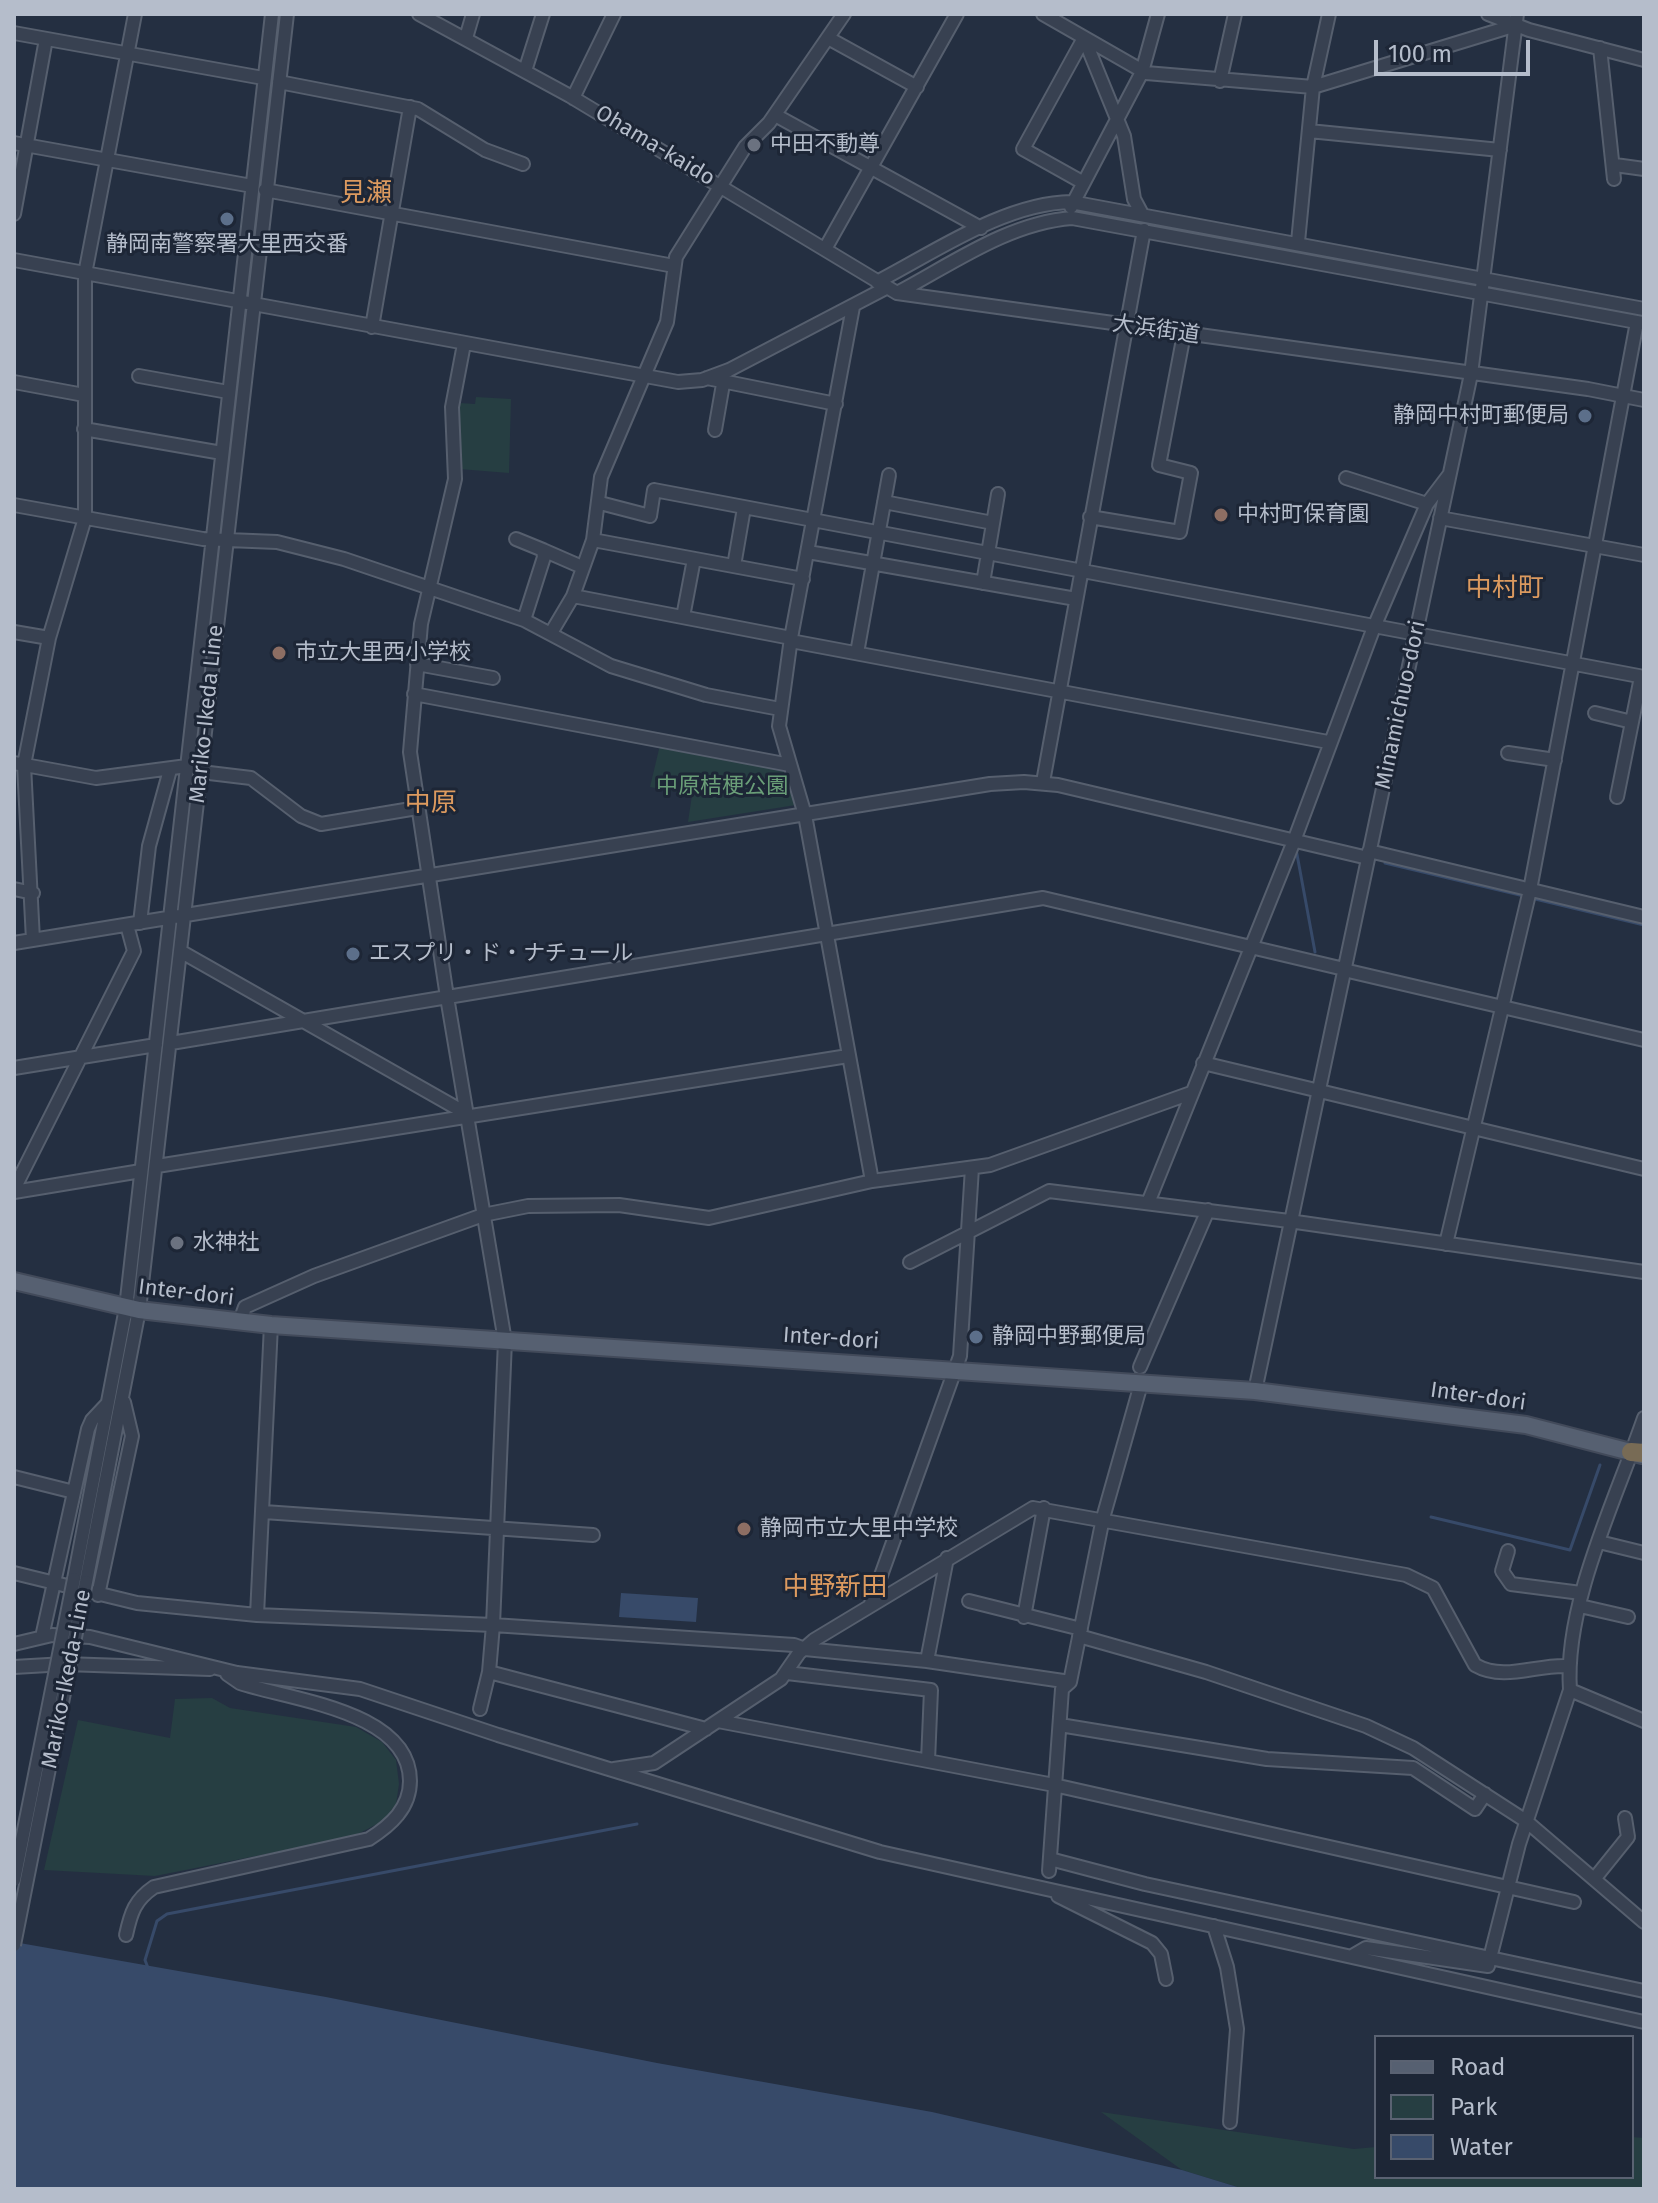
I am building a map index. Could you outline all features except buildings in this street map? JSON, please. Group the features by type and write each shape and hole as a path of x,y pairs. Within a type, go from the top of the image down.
{"main road":[{"name":"Inter-dori","path":"14,1281 132,1309 271,1325 956,1369 1141,1376 1526,1425 1640,1453"}],"street":[{"path":"33,940 33,893 19,764 49,638 85,518 85,274 135,14"},
{"name":"Mariko-Ikeda Line","path":"120,1414 132,1309 141,1171 187,766 219,540 245,303 252,186 272,14"},
{"name":"Mariko-Ikeda Line","path":"108,1404 132,1309 157,1166 201,772 228,392 265,190 287,14"},
{"name":"Ohama-kaido","path":"419,14 573,98 887,288"},
{"path":"466,38 473,14"},
{"path":"525,71 543,14"},
{"path":"573,98 614,14"},
{"path":"551,633 573,596 593,540 601,477 667,322 674,266 685,242 745,147 775,115 844,14"},
{"path":"825,249 957,14"},
{"path":"1043,14 1142,72 1313,87 1517,19"},
{"path":"1072,218 1071,202 1142,72 1158,14"},
{"path":"1220,81 1235,14"},
{"path":"1298,242 1313,87 1329,14"},
{"path":"1488,14 1517,19 1644,60"},
{"name":"Minamichuo-dori","path":"1255,1391 1471,374 1517,19"},
{"path":"14,33 263,78"},
{"path":"828,38 917,87"},
{"path":"1084,38 1117,118 1131,161 1134,199 1142,214"},
{"path":"1082,182 1023,149 1084,38"},
{"path":"14,214 46,39"},
{"path":"1600,48 1615,165 1614,179"},
{"path":"279,82 410,107 485,150 523,164"},
{"path":"372,327 410,107"},
{"path":"775,115 981,228"},
{"path":"1309,131 1500,150"},
{"path":"14,143 252,186"},
{"path":"1615,165 1644,169"},
{"path":"265,190 674,266"},
{"path":"14,260 645,379 678,382 707,378 853,307 981,228 1033,205 1071,202 1644,309"},
{"path":"887,288 1020,229 1049,220 1072,218 1640,322 1623,395 1528,895 1446,1244"},
{"path":"1043,782 1144,230"},
{"name":"大浜街道","path":"887,288 1126,326 1623,395"},
{"path":"853,307 791,639 779,726 805,815 872,1181"},
{"path":"1090,517 1180,532 1191,473 1159,465 1184,334"},
{"path":"464,344 452,407 455,479 429,586 417,664 410,752 447,997 505,1341 493,1625 489,1672 480,1709"},
{"path":"139,376 228,392"},
{"path":"707,378 723,384 836,404"},
{"path":"14,382 84,395"},
{"path":"715,430 723,384"},
{"path":"1623,395 1644,400"},
{"path":"84,429 222,453"},
{"path":"1148,1203 1248,946 1294,841 1328,742 1374,627 1427,504 1450,474"},
{"path":"857,653 889,475"},
{"path":"1346,478 1427,504"},
{"path":"600,503 650,516 654,490 1643,677 1617,797"},
{"path":"983,583 998,494"},
{"path":"884,502 993,523"},
{"path":"14,505 219,540 277,542 429,586 524,620 611,666 706,695 780,709"},
{"path":"734,566 744,508"},
{"path":"1440,518 1644,555"},
{"path":"516,539 582,567"},
{"path":"593,540 803,579"},
{"path":"524,620 544,557 543,550"},
{"path":"808,552 1076,599"},
{"path":"683,617 694,559"},
{"path":"573,596 1328,742"},
{"path":"14,632 49,638"},
{"path":"417,664 493,678"},
{"path":"414,694 790,765"},
{"path":"1595,713 1632,722"},
{"path":"1508,753 1555,760"},
{"path":"19,764 96,778 187,766"},
{"path":"14,1190 134,951 133,924 149,846 170,770"},
{"path":"201,772 251,778 290,809 321,824 417,808"},
{"path":"14,943 990,784 1043,782 1294,841 1368,855 1528,895 1644,917"},
{"path":"14,889 33,893"},
{"path":"171,1043 1043,898 1644,1040"},
{"path":"180,951 469,1115"},
{"path":"14,1068 156,1045"},
{"path":"157,1166 848,1056"},
{"path":"1203,1063 1644,1169"},
{"path":"240,1321 245,1307 314,1276 483,1215 528,1206 619,1205 709,1218 872,1181 990,1165 1191,1093"},
{"path":"870,1606 960,1356 972,1168"},
{"path":"14,1190 141,1171"},
{"path":"910,1262 1049,1191 1289,1221 1644,1272"},
{"path":"1208,1210 1141,1376 1103,1518 1070,1682 1062,1689 1049,1865 1644,1991"},
{"path":"257,1615 271,1325"},
{"path":"98,1595 132,1436 124,1399"},
{"path":"42,1637 88,1429 108,1404"},
{"name":"Mariko-Ikeda-Line","path":"14,1880 108,1404"},
{"name":"Mariko-Ikeda-Line","path":"14,1945 120,1414"},
{"path":"1354,1955 1366,1948 1488,1966 1526,1821 1570,1690 1568,1666 1580,1599 1599,1542 1640,1453 1644,1418"},
{"path":"14,1477 74,1492"},
{"path":"1024,1617 1044,1508"},
{"path":"610,1770 654,1763 787,1673 805,1649 870,1606 1019,1514 1044,1508 1406,1575 1433,1588 1475,1665 1482,1669 1509,1674 1545,1665 1568,1666"},
{"path":"264,1512 593,1535"},
{"path":"1599,1542 1644,1553"},
{"path":"1508,1551 1502,1571 1511,1584 1580,1599 1628,1617"},
{"path":"927,1661 947,1558"},
{"path":"15,1577 137,1603 257,1615 493,1625 794,1645 805,1649 927,1661 1070,1682"},
{"path":"969,1601 1206,1672 1366,1726 1413,1748 1526,1821 1644,1922"},
{"path":"14,1644 42,1637 90,1637 221,1669 360,1689 610,1770 880,1852 1354,1955 1644,2022"},
{"path":"14,1667 65,1664 221,1669 240,1683 374,1724 401,1748 408,1764 408,1795 393,1822 369,1839 154,1887 140,1897 131,1910 126,1935"},
{"path":"489,1672 706,1729"},
{"path":"787,1673 931,1690 928,1761"},
{"path":"1570,1690 1644,1721"},
{"path":"718,1721 1054,1785 1574,1902"},
{"path":"1060,1725 1267,1759 1413,1768 1475,1809 1485,1794"},
{"path":"1595,1878 1628,1837 1625,1818"},
{"path":"1049,1889 1152,1943 1161,1954 1166,1979"},
{"path":"1214,1926 1223,1953 1237,2029 1230,2122"},
{"path":"1223,1953 1233,1930"}],"green space":[{"path":"476,397 511,399 509,473 459,469 459,403 475,404"},
{"name":"中原桔梗公園","path":"660,745 784,769 796,805 688,822 692,795 650,787"},
{"path":"212,1698 230,1708 356,1727 382,1742 396,1760 399,1784 396,1804 383,1821 352,1837 155,1876 44,1870 78,1720 170,1738 175,1699"},
{"path":"1101,2112 1354,2149 1374,2147 1374,2179 1634,2179 1634,2137 1644,2138 1644,2189 1244,2189 1182,2170"}],"water":[{"path":"621,1593 698,1598 696,1622 619,1617"},
{"path":"14,1942 326,1997 657,2063 932,2112 1182,2170 1244,2189 14,2189"}],"waterway":[{"path":"1296,849 1315,952"},
{"path":"1385,863 1524,896"},
{"path":"1531,898 1644,925"},
{"path":"1431,1517 1570,1550 1600,1465"},
{"path":"148,1968 145,1960 157,1921 167,1914 637,1824"}],"place":[{"name":"中田不動尊","path":"754,145"},
{"name":"静岡南警察署大里西交番","path":"227,219"},
{"name":"静岡中村町郵便局","path":"1585,416"},
{"name":"中村町保育園","path":"1221,515"},
{"name":"市立大里西小学校","path":"279,653"},
{"name":"エスプリ・ド・ナチュール","path":"353,954"},
{"name":"水神社","path":"177,1243"},
{"name":"静岡中野郵便局","path":"976,1337"},
{"name":"静岡市立大里中学校","path":"744,1529"}],"district":[{"name":"見瀬","path":"366,194"},
{"name":"中村町","path":"1505,589"},
{"name":"中原","path":"431,804"},
{"name":"中野新田","path":"835,1588"}]}
